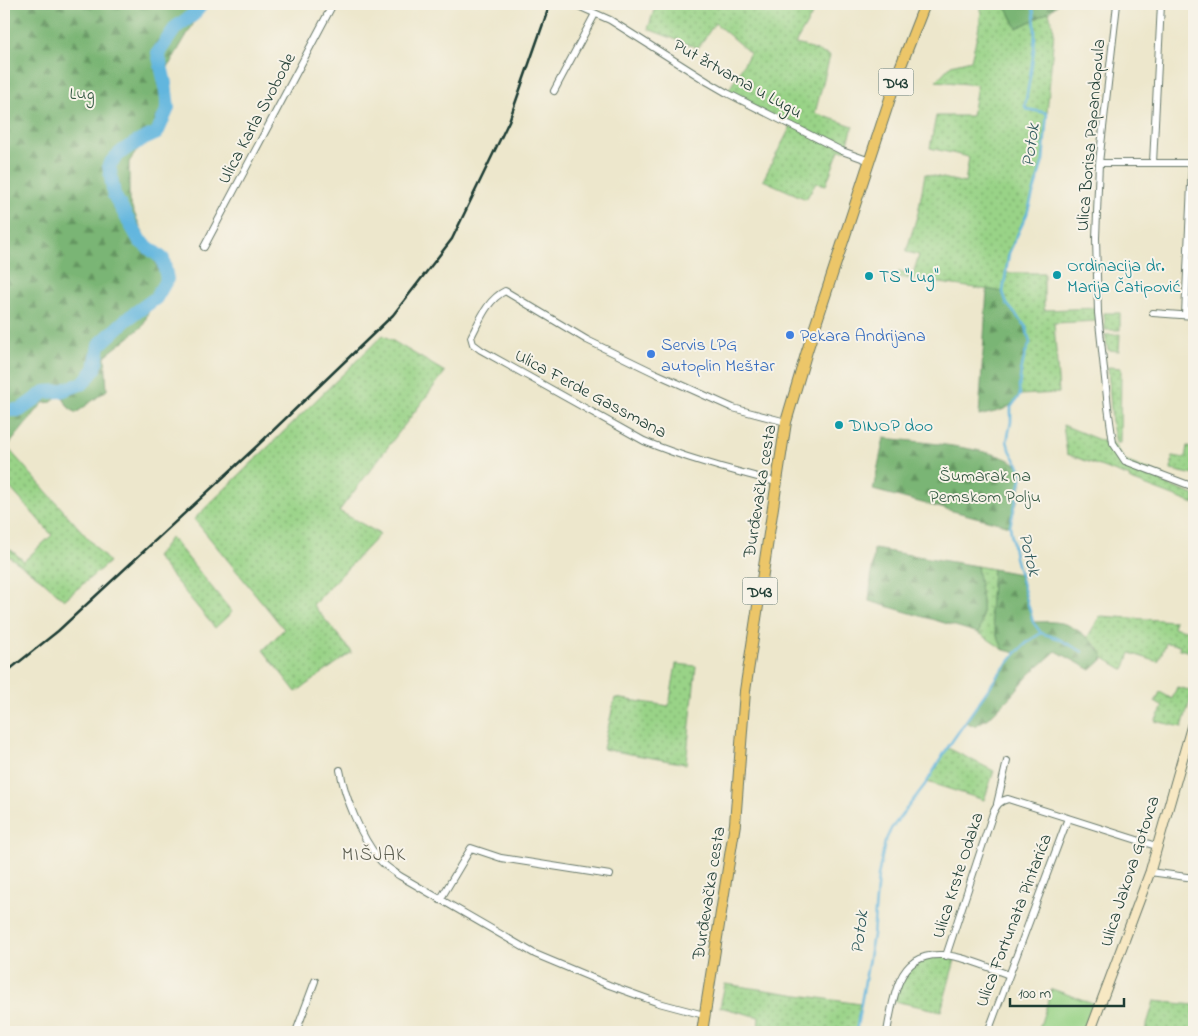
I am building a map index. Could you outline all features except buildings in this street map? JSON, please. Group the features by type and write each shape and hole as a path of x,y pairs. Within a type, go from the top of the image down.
{"main road":[{"name":"Đurđevačka cesta","path":"702,1032 735,824 745,691 786,422 807,351 911,36 925,4"}],"street":[{"name":"Ulica Karla Svobode","path":"204,247 334,4"},
{"name":"Put žrtvama u Lugu","path":"574,4 610,20 727,93 842,151 870,161"},
{"name":"Ulica Borisa Papandopula","path":"1118,4 1099,163 1096,238 1098,308 1113,443 1126,461 1194,487"},
{"path":"1153,163 1161,4"},
{"path":"554,91 595,14"},
{"path":"1099,163 1193,163 1185,315"},
{"name":"Ulica Ferde Gassmana","path":"776,482 667,450 644,441 480,350 473,344 472,337 489,302 505,291 587,340 654,373 733,408 786,422"},
{"path":"1153,313 1194,316"},
{"name":"Ulica Jakova Gotovca","path":"1090,1032 1150,872 1194,720"},
{"name":"Ulica Krste Odaka","path":"946,956 997,804 1007,761"},
{"path":"340,770 342,781 367,841 380,861 400,876 535,954 609,985 659,1003 704,1015"},
{"name":"Ulica Krste Odaka","path":"997,804 1008,799 1068,818"},
{"path":"1068,818 1156,846"},
{"name":"Ulica Fortunata Pintarića","path":"988,1032 1068,818"},
{"path":"440,900 471,848 501,858 610,875"},
{"path":"1150,872 1194,878"},
{"path":"886,1032 900,979 913,961 932,954 960,957 1009,975"},
{"path":"296,1032 315,981"}],"green space":[{"name":"Lug","path":"4,4 205,4 158,84 166,109 129,162 129,201 162,277 143,326 105,356 107,390 76,413 68,407 60,392 52,402 43,403 4,451"},
{"path":"656,4 804,4 815,10 795,44 830,56 815,113 853,126 846,150 839,150 826,185 816,183 806,199 763,180 791,126 727,93 750,53 715,23 698,48 648,29"},
{"path":"982,4 1003,4 1017,28 1049,12 1054,31 1043,161 1027,214 1009,253 1006,273 1044,273 1044,310 1098,308 1099,321 1054,323 1059,393 1020,395 1019,387 1025,354 1026,327 1007,304 1003,292 898,277 899,271 913,274 919,255 906,252 918,213 925,174 965,183 969,157 930,148 936,116 972,116 977,85 936,81 951,65 971,60"},
{"path":"1003,4 1058,4 1049,12 1017,28"},
{"name":"Šumarak na Pemskom Polju","path":"987,289 1003,292 1007,304 1026,327 1030,343 1021,371 1020,395 1007,407 979,416"},
{"path":"1104,313 1120,313 1120,330 1105,330"},
{"path":"1120,334 1119,351 1108,350 1105,335"},
{"path":"383,335 445,372 339,511 380,534 313,605 352,652 296,692 263,650 284,629 194,519"},
{"path":"1108,367 1121,368 1120,443 1116,443 1112,424"},
{"path":"1063,425 1107,443 1113,443 1125,461 1165,476 1162,483 1194,495 1194,504 1129,479 1130,477 1067,454"},
{"name":"Šumarak na Pemskom Polju","path":"884,438 980,451 1014,462 1021,470 1022,476 1010,526 873,490"},
{"path":"1187,446 1194,447 1194,475 1171,470 1173,456 1185,458"},
{"path":"7,447 109,562 64,600 41,579 4,553 4,544 24,561 52,535 4,481 4,451"},
{"path":"171,537 232,612 215,628 156,557"},
{"name":"Šumarak na Pemskom Polju","path":"874,549 977,566 982,608 979,633 869,601"},
{"path":"977,566 993,569 990,613 997,636 1004,650 979,633 982,608"},
{"path":"993,569 1020,574 1033,622 1058,622 1073,628 1092,642 1104,658 1091,670 1056,651 1029,675 991,716 975,726 965,722 1016,653 1004,650 997,636 990,613"},
{"path":"1100,616 1175,621 1173,627 1194,632 1194,653 1179,649 1180,645 1166,643 1158,662 1130,653 1124,670 1104,658 1098,647 1087,638"},
{"path":"676,664 696,666 686,764 603,749 615,698 669,706"},
{"path":"1177,687 1193,691 1182,727 1155,721 1163,707 1155,702 1160,692 1172,699"},
{"path":"948,748 994,771 984,800 927,782"},
{"path":"932,954 956,956 941,1011 894,1001 900,979 913,961"},
{"path":"725,984 860,1004 856,1032 758,1032 759,1017 720,1007"},
{"path":"1052,989 1095,1004 1085,1032 1038,1032"},
{"path":"1154,1001 1194,1005 1194,1032 1145,1031"}],"waterway":[{"path":"4,410 20,410 45,392 61,391 83,383 95,369 99,345 127,319 156,298 167,279 163,259 140,241 114,195 109,165 119,154 137,142 157,133 168,108 165,83 158,53 176,27 193,15 202,4"},
{"name":"Potok","path":"856,1032 873,935 878,876 885,842 891,829 927,782 948,747 998,675 1016,653 1041,633 1033,622 1015,557 1010,526 1021,480 1021,470 1007,441 1011,422 1011,407 1020,395 1021,371 1030,343 1026,327 1007,304 1003,292 1009,253 1027,214 1043,161 1047,113 1026,109 1025,106 1035,41 1032,4"},
{"path":"1041,633 1057,638 1083,652"}],"railway":[{"path":"4,674 58,631 258,445 393,315 452,239 509,121 550,4"}],"place":[{"name":"Ordinacija dr. Marija Čatipović","path":"1057,275"},
{"name":"TS \"Lug\"","path":"869,276"},
{"name":"Pekara Andrijana","path":"790,335"},
{"name":"Servis LPG autoplin Meštar","path":"651,354"},
{"name":"DINOP doo","path":"839,425"}],"district":[{"name":"MIŠJAK","path":"374,853"}]}
